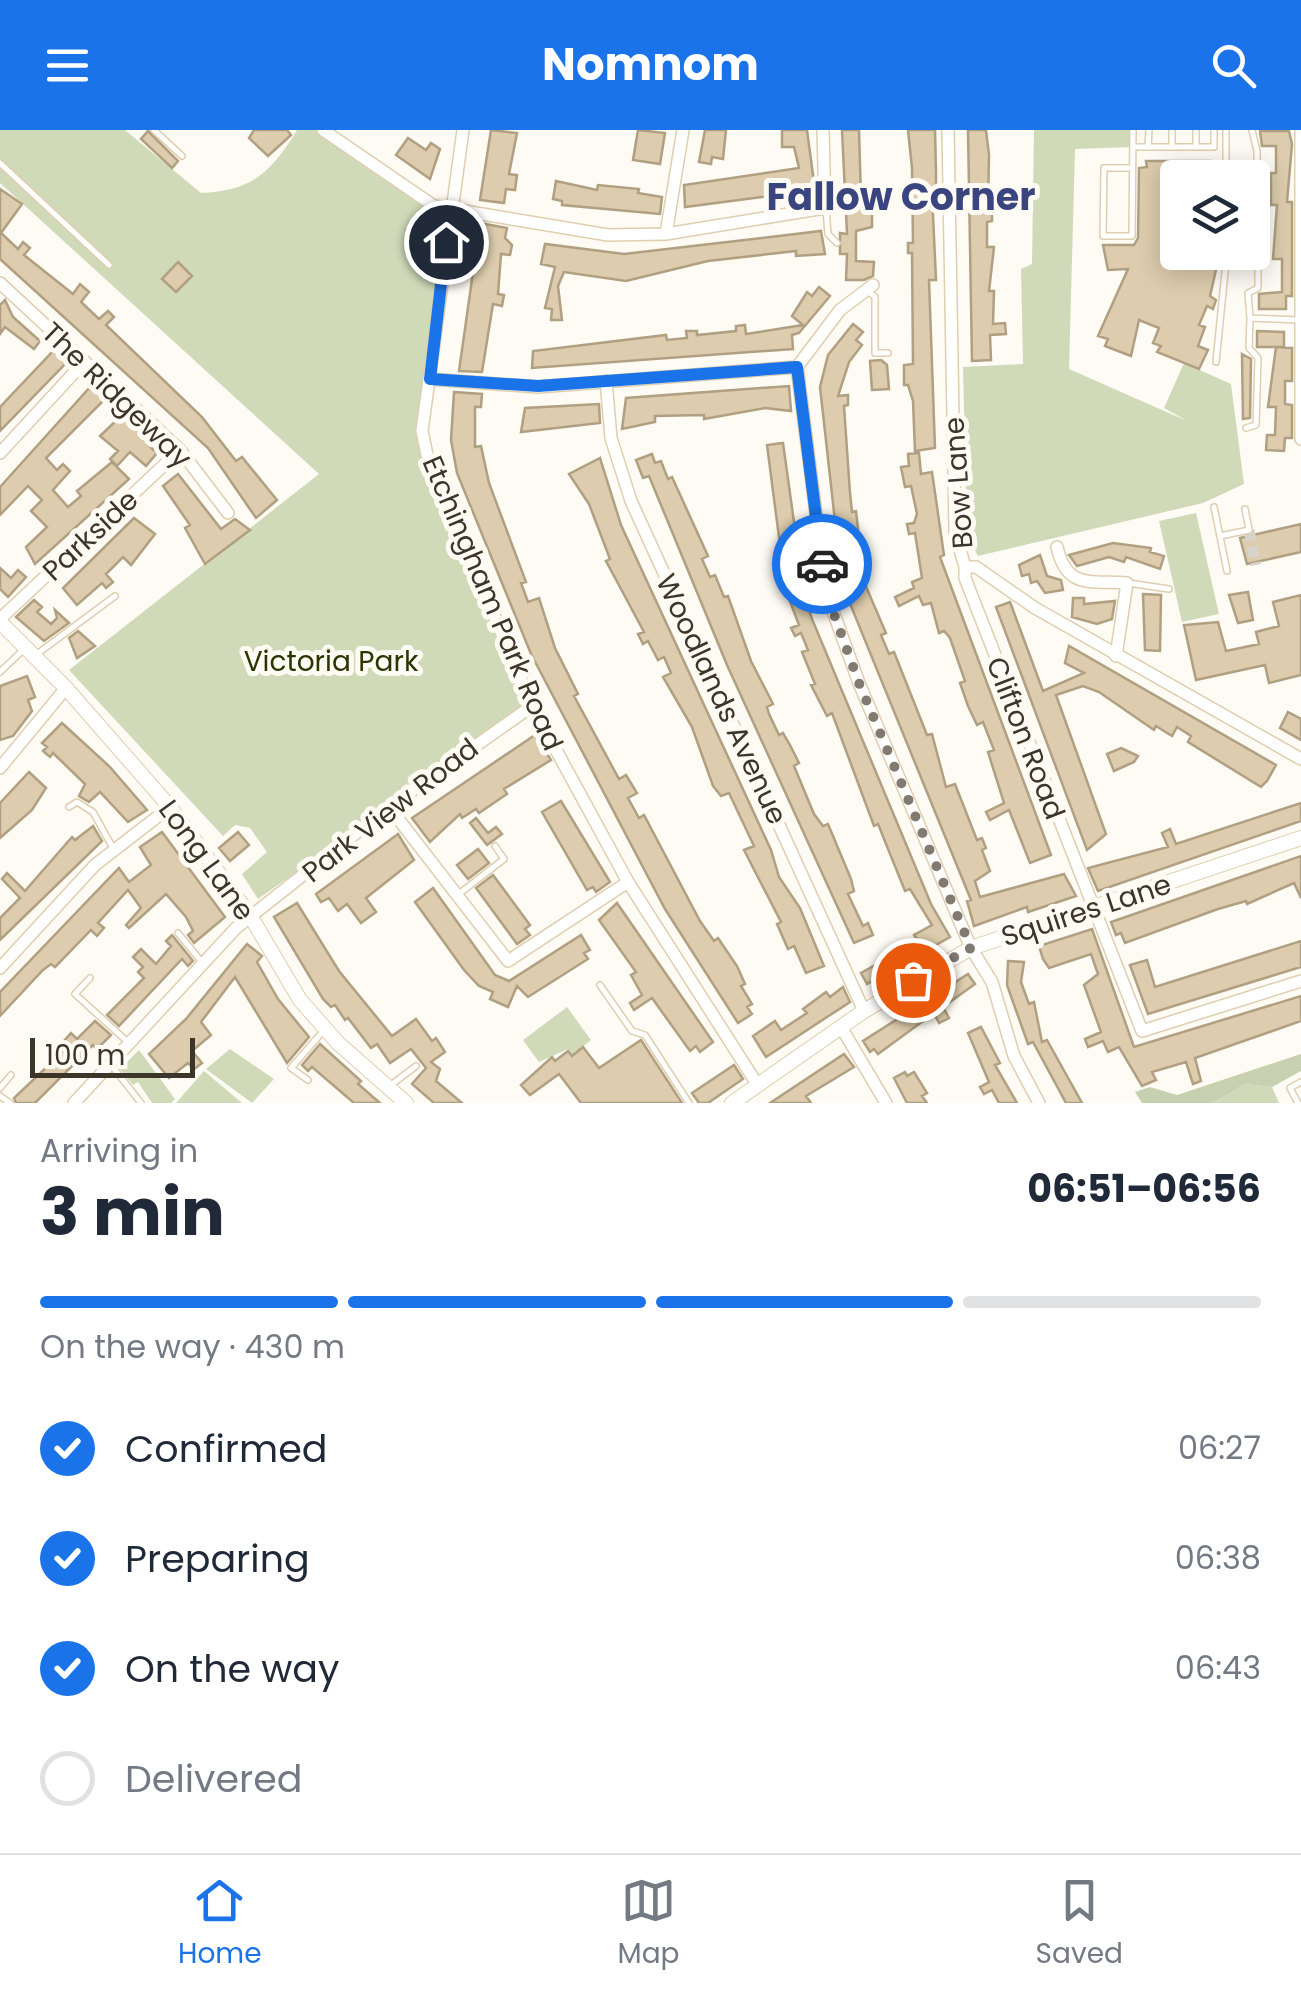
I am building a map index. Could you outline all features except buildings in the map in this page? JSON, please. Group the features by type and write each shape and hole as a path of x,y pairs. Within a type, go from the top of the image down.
{"street":[{"path":"323,130 434,206 608,236 666,234 826,208 823,130"},
{"name":"Etchingham Park Road","path":"463,130 422,431 427,455 532,706 628,882 757,1084"},
{"path":"666,234 683,130"},
{"name":"Bow Lane","path":"948,130 954,514 965,567 976,567 1116,656 1301,759"},
{"path":"1301,130 1301,439"},
{"name":"The Ridgeway","path":"0,283 180,450 228,513"},
{"path":"869,287 840,310 797,367 826,592 971,948 992,982 1014,1056 1039,1103"},
{"path":"0,453 84,362"},
{"path":"430,379 538,386 797,367"},
{"name":"Woodlands Avenue","path":"606,381 612,438 630,502 864,1011"},
{"name":"Parkside","path":"0,621 180,450"},
{"path":"1057,547 1062,568 1073,578 1127,583 1116,656"},
{"name":"Clifton Road","path":"965,567 965,578 1142,1032 1301,982"},
{"name":"Long Lane","path":"0,621 66,688 170,807 251,917 300,1000 406,1103"},
{"path":"0,768 66,688"},
{"name":"Park View Road","path":"74,1103 251,917 389,806 532,706"},
{"path":"389,806 508,961 628,882"},
{"path":"0,968 114,850 170,807"},
{"name":"Squires Lane","path":"738,1101 864,1011 971,948 1301,838"},
{"path":"842,1027 886,1103"}],"lane":[{"path":"154,130 182,156"},
{"path":"1132,168 1104,168 1103,236 1132,236 1133,130"},
{"path":"1148,130 1148,146"},
{"path":"1172,130 1172,147"},
{"path":"1196,130 1196,147"},
{"path":"1132,146 1214,147 1214,130"},
{"path":"1226,130 1226,160"},
{"path":"1246,428 1256,425 1258,358 1249,348 1248,293 1258,288 1258,151 1252,130"},
{"path":"0,163 110,265"},
{"path":"826,208 828,234 837,244"},
{"path":"1216,362 1224,270"},
{"path":"869,287 875,297 876,353 888,353"},
{"path":"1250,318 1298,320"},
{"path":"1214,507 1227,571"},
{"path":"1220,536 1250,530 1245,509"},
{"path":"1127,583 1169,589"},
{"path":"0,672 115,596"},
{"path":"69,807 76,802 93,812 114,850"},
{"path":"456,896 504,859 495,846"},
{"path":"178,932 203,964"},
{"path":"90,978 75,994 130,1044"},
{"path":"600,986 632,1031 645,1034 689,1103"},
{"path":"308,1080 291,1068 326,1029"},
{"path":"111,1064 141,1103"},
{"path":"388,1087 416,1066"},
{"path":"0,1088 11,1076"},
{"path":"1298,1103 1290,1088 1301,1082"},
{"path":"0,1096 10,1103"}],"green space":[{"name":"Victoria Park","path":"0,130 125,130 201,193 246,184 278,158 297,130 323,130 449,209 429,377 427,455 532,706 258,899 242,874 267,852 250,828 235,825 223,836 69,670 319,474 0,183"},
{"path":"1034,130 1133,130 1132,147 1075,149 1069,369 1187,421 1164,408 1184,363 1231,384 1244,484 1203,503 978,556 967,535 963,367 1023,364 1021,269 1032,264"},
{"path":"1196,513 1219,614 1182,622 1159,521"},
{"path":"567,1007 591,1040 578,1051 592,1068 598,1065 601,1070 609,1103 568,1049 539,1062 523,1040"},
{"path":"230,1049 274,1079 252,1103 206,1069"},
{"path":"139,1050 175,1099 171,1103 152,1103 138,1082 133,1085 120,1069"},
{"path":"1301,1054 1301,1071 1272,1087 1245,1084 1213,1103 1142,1103 1135,1092 1150,1087 1177,1095"},
{"path":"204,1071 242,1103 176,1103"},
{"path":"1245,1084 1272,1087 1279,1103 1213,1103"}],"tunnel":[{"path":"1249,530 1256,565"}],"way so far":[{"path":"822,564 826,592 859,683 971,948 913,980"}],"district":[{"name":"Fallow Corner","path":"901,197"}],"route":[{"path":"446,242 430,379 477,386 538,386 797,367 822,564"}]}
